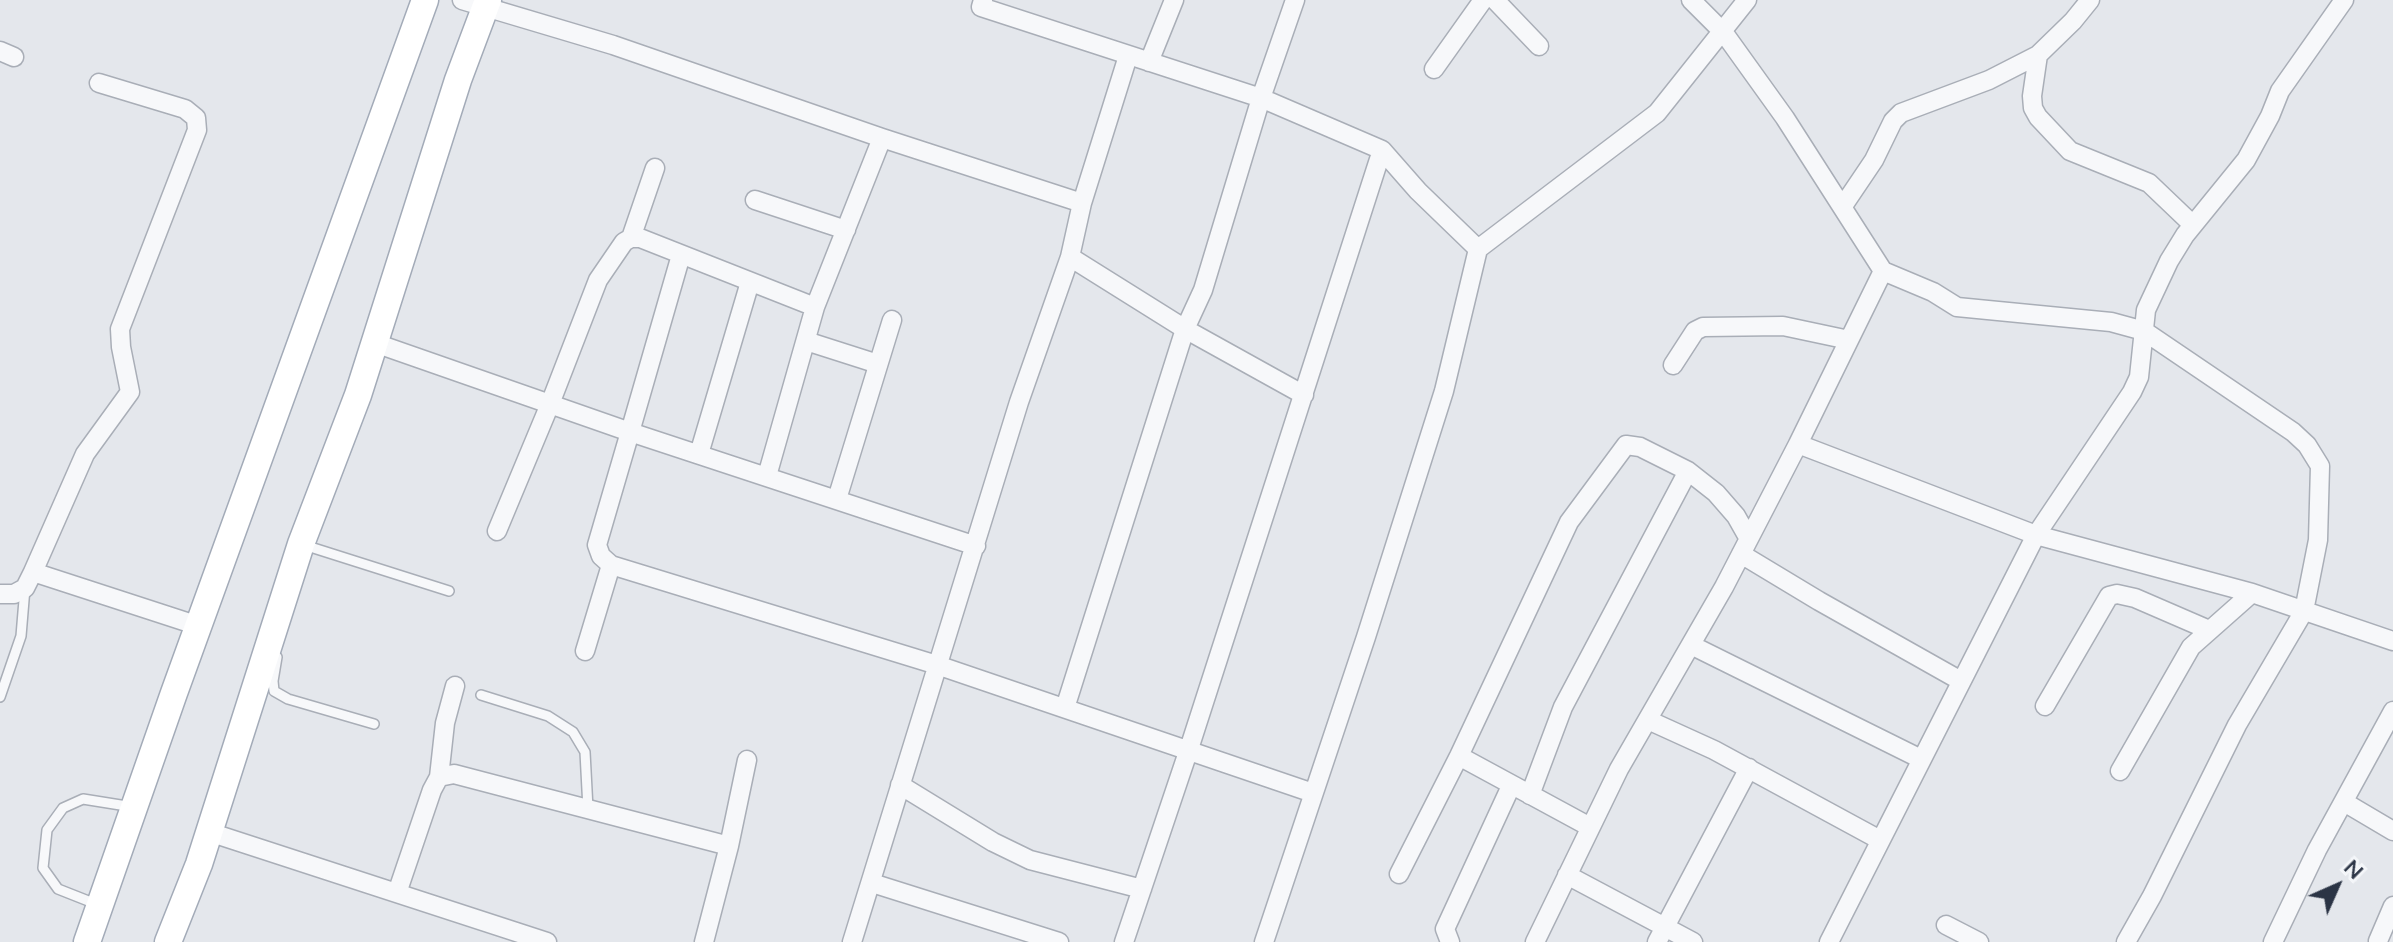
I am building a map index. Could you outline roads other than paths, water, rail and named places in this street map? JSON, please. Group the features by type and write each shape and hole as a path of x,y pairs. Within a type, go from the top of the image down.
{"main road":[{"path":"87,942 425,0"},
{"path":"168,942 209,832 358,395 458,80 479,2"}],"street":[{"path":"983,0 981,7 1261,98 1382,150 1418,191 1478,249"},
{"path":"1149,62 1174,0"},
{"path":"1065,708 1185,329 1203,290 1261,98 1295,0"},
{"path":"1434,69 1483,0"},
{"path":"1495,0 1539,46"},
{"path":"1691,0 1724,33 1843,206 1883,271 1933,292 1957,307 2111,322 2144,331 2293,432 2307,445 2320,466 2318,540 2304,611 2237,725 2126,942"},
{"path":"1264,942 1444,391 1478,249 1657,113 1724,33 1747,0"},
{"path":"1843,206 1874,160 1893,121 1901,113 1989,80 2038,55 2090,0"},
{"path":"1829,942 2036,535 2132,392 2139,377 2146,310 2169,261 2193,225 2246,160 2280,91 2344,0"},
{"path":"479,2 1082,203"},
{"path":"2038,55 2032,96 2038,117 2070,151 2149,183 2193,225"},
{"path":"852,942 1019,402 1070,257 1082,203 1128,56"},
{"path":"0,594 14,594 29,580 85,454 130,392 120,329 197,130 196,118 185,109 99,83"},
{"path":"767,476 815,307 882,138"},
{"path":"1124,942 1382,150"},
{"path":"497,531 598,280 615,252 631,238 655,168"},
{"path":"755,200 846,230"},
{"path":"631,238 640,238 815,307"},
{"path":"681,255 597,545 601,556 611,565 937,665 1313,793"},
{"path":"1070,257 1185,329 1304,395"},
{"path":"1535,942 1619,769 1745,547 1883,271"},
{"path":"699,454 750,282"},
{"path":"837,499 892,320"},
{"path":"1673,365 1695,331 1703,327 1783,326 1849,340"},
{"path":"806,341 878,364"},
{"path":"375,343 630,432 976,546"},
{"path":"1798,444 2036,535 2252,593 2393,641"},
{"path":"1399,874 1459,756 1569,522 1626,445 1640,447 1688,471 1716,493 1736,516 1745,547 1819,601 1961,681"},
{"path":"1530,795 1563,707 1688,471"},
{"path":"585,651 611,565"},
{"path":"29,580 199,626"},
{"path":"2120,771 2191,647 2252,593"},
{"path":"2045,706 2109,596 2117,594 2135,598 2209,630"},
{"path":"1691,645 1921,759"},
{"path":"397,893 439,777 445,723 455,686"},
{"path":"2273,942 2317,850 2392,716"},
{"path":"1648,720 1749,768 1880,840"},
{"path":"1459,756 1590,827"},
{"path":"704,942 747,760"},
{"path":"1660,934 1749,768"},
{"path":"439,777 454,774 729,846"},
{"path":"900,785 993,842 1030,860 1142,889"},
{"path":"1450,942 1445,929 1511,786"},
{"path":"2344,802 2393,831"},
{"path":"209,832 547,942"},
{"path":"1567,875 1660,934 1693,942"},
{"path":"872,883 1059,942"},
{"path":"2378,942 2393,906"},
{"path":"1946,925 1979,942"}],"lane":[{"path":"374,724 288,699 274,691 278,655 305,545 449,591"},
{"path":"0,697 21,636 29,580"},
{"path":"481,695 548,716 573,732 585,752 588,809"},
{"path":"99,905 58,889 50,879 43,868 47,830 63,808 83,799 134,807"}]}
